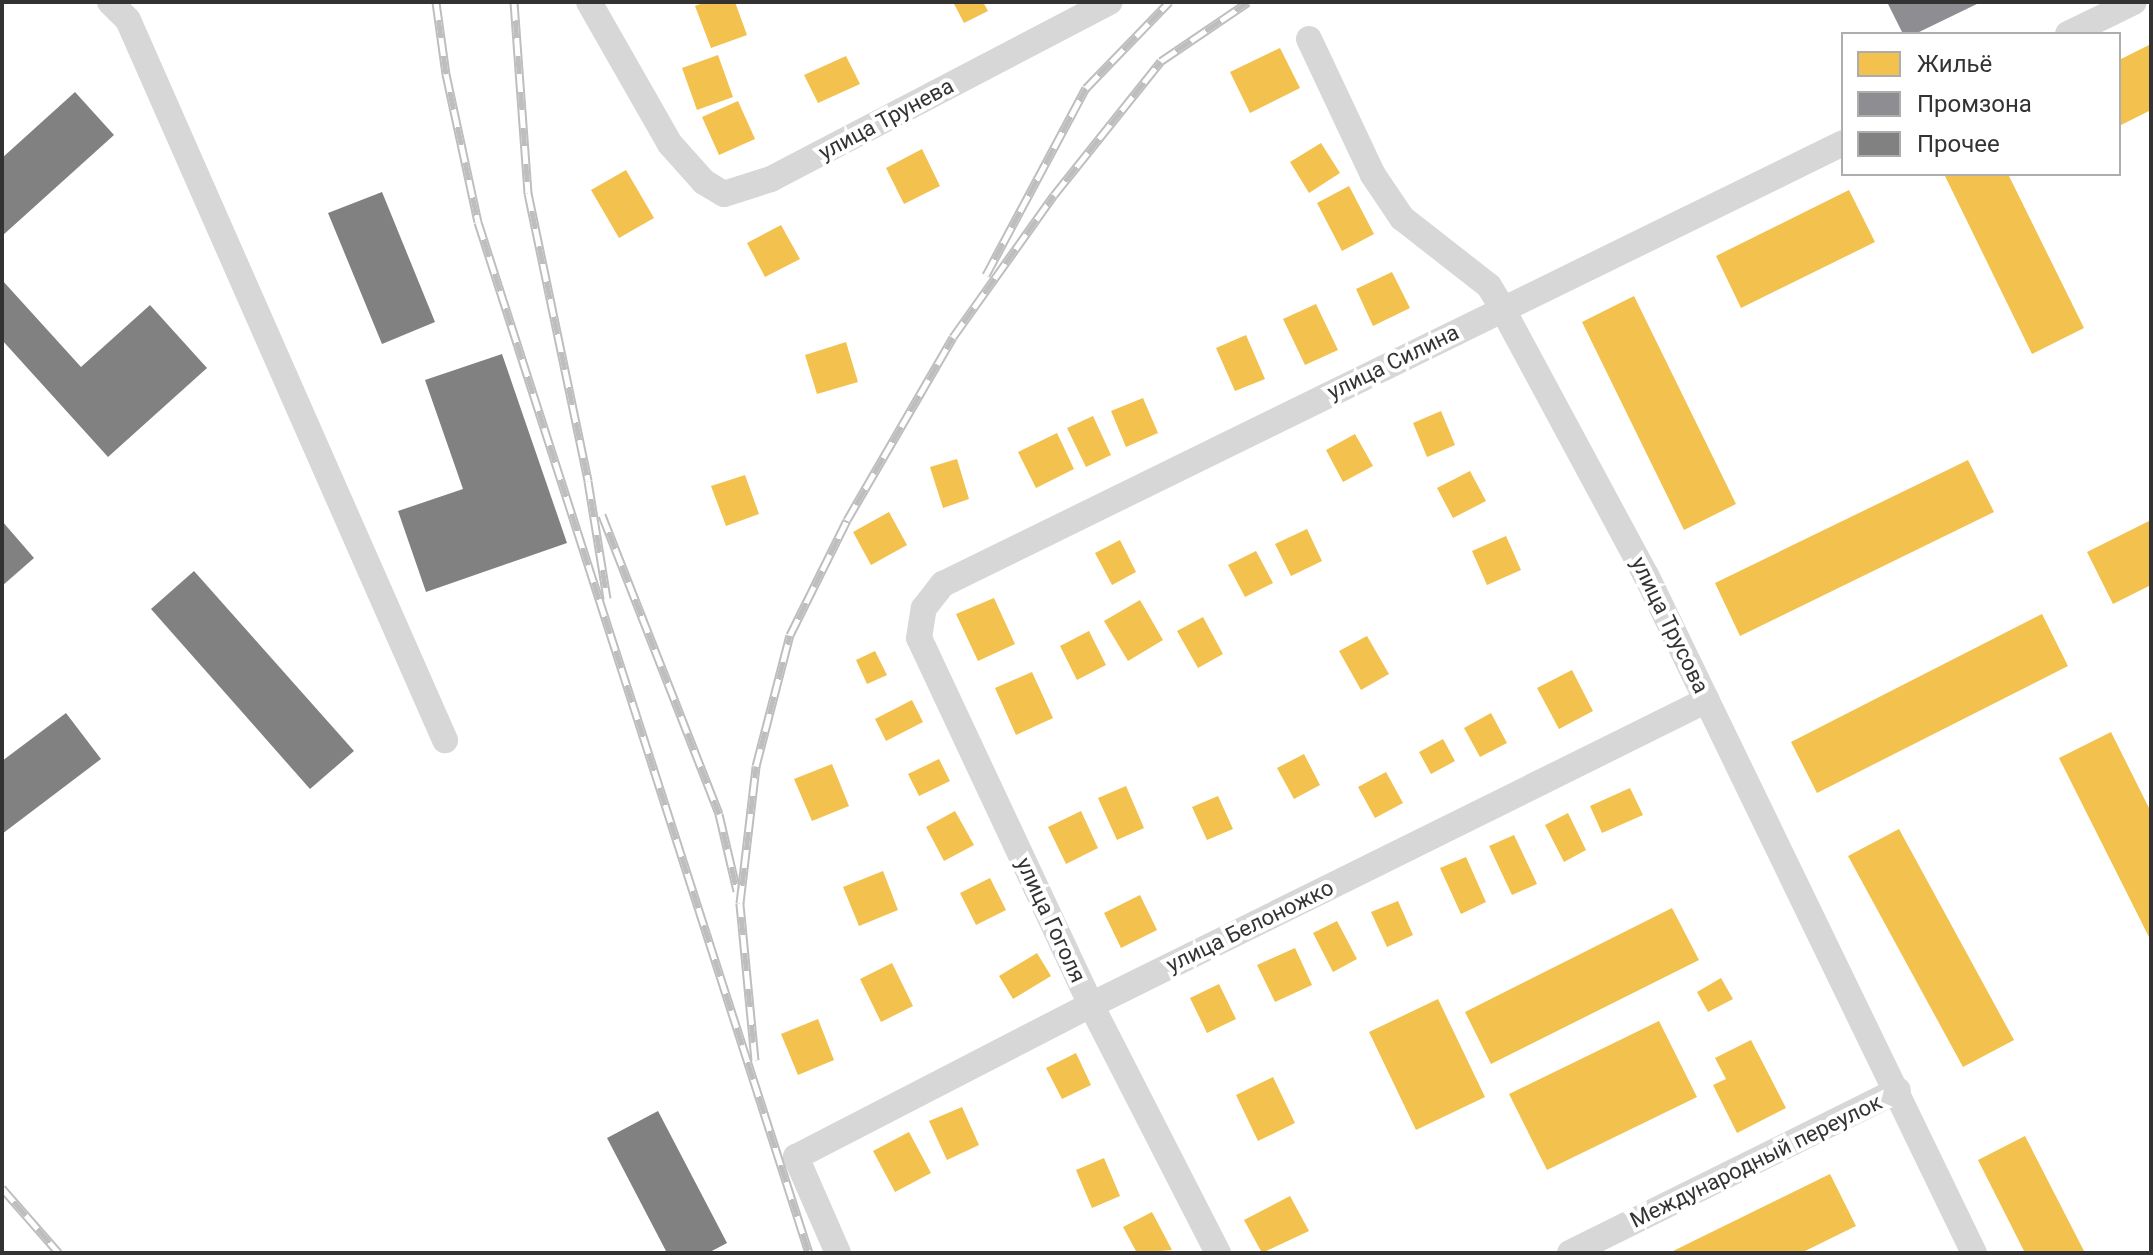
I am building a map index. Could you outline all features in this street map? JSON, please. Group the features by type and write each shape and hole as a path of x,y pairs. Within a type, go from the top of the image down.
{"street":[{"path":"110,2 128,20 445,740"},
{"name":"улица Трунева","path":"589,2 670,144 704,182 724,194 740,192 771,179 1110,2"},
{"path":"2072,32 2134,2"},
{"name":"улица Трусова","path":"1309,39 1373,175 1402,218 1489,286 1502,308 1646,575 1898,1090 1974,1253"},
{"name":"улица Силина","path":"943,584 1841,144"},
{"name":"улица Гоголя","path":"943,584 924,608 919,638 1091,1005 1218,1253"},
{"name":"улица Белоножко","path":"838,1253 796,1157 1091,1005 1707,700"},
{"name":"Международный переулок","path":"1570,1253 1898,1090"}],"building: Жильё":[{"path":"706,2 735,2 747,35 711,48 695,6"},
{"path":"953,2 983,2 988,11 964,23"},
{"path":"2151,44 2151,110 2121,125 2121,59"},
{"path":"1280,48 1300,88 1250,113 1230,72"},
{"path":"718,55 733,97 697,110 682,68"},
{"path":"846,56 860,84 818,103 804,75"},
{"path":"738,101 755,139 719,155 702,117"},
{"path":"1321,143 1340,173 1309,193 1290,162"},
{"path":"922,149 940,186 904,204 886,168"},
{"path":"626,170 654,218 619,238 591,190"},
{"path":"1945,176 2009,176 2084,328 2032,354"},
{"path":"1349,186 1374,234 1342,251 1317,203"},
{"path":"1849,190 1875,242 1741,308 1716,256"},
{"path":"781,225 800,259 765,277 747,243"},
{"path":"1392,272 1410,308 1373,326 1356,289"},
{"path":"1634,296 1736,504 1684,530 1582,322"},
{"path":"1316,304 1338,350 1305,365 1283,319"},
{"path":"1246,335 1265,379 1235,391 1216,348"},
{"path":"846,342 858,382 817,394 805,355"},
{"path":"1143,398 1158,433 1126,447 1111,411"},
{"path":"1441,411 1455,445 1427,457 1413,423"},
{"path":"1093,416 1111,455 1086,467 1067,428"},
{"path":"1057,433 1074,469 1036,488 1018,452"},
{"path":"1355,434 1373,466 1343,482 1326,450"},
{"path":"957,459 969,499 943,508 930,467"},
{"path":"1968,460 1994,512 1740,636 1715,583"},
{"path":"1470,471 1486,501 1453,518 1437,488"},
{"path":"745,475 759,514 726,526 711,486"},
{"path":"889,512 907,545 871,565 853,532"},
{"path":"2151,520 2151,585 2113,604 2087,552"},
{"path":"1307,529 1322,561 1291,576 1275,544"},
{"path":"1506,536 1521,570 1487,585 1472,551"},
{"path":"1120,540 1136,572 1112,585 1095,553"},
{"path":"1256,551 1273,583 1245,597 1228,565"},
{"path":"994,598 1015,644 978,661 956,614"},
{"path":"1140,600 1163,640 1128,661 1104,621"},
{"path":"2042,614 2068,666 1817,793 1791,742"},
{"path":"1203,617 1223,654 1198,668 1177,631"},
{"path":"1089,631 1106,665 1077,680 1060,646"},
{"path":"1367,636 1389,674 1361,690 1339,651"},
{"path":"875,651 887,675 867,684 856,660"},
{"path":"1572,670 1593,711 1559,729 1537,688"},
{"path":"1032,672 1053,718 1016,735 995,688"},
{"path":"912,700 923,722 886,741 875,719"},
{"path":"1491,713 1507,743 1480,757 1464,728"},
{"path":"2111,732 2151,812 2151,941 2059,758"},
{"path":"1443,739 1455,761 1431,774 1419,752"},
{"path":"1304,754 1320,785 1294,799 1277,768"},
{"path":"939,759 950,781 919,796 908,774"},
{"path":"832,764 849,806 812,821 794,779"},
{"path":"1386,772 1403,803 1375,818 1358,787"},
{"path":"1126,786 1144,828 1117,840 1098,798"},
{"path":"1630,788 1643,815 1602,833 1590,806"},
{"path":"1218,796 1233,829 1207,840 1192,807"},
{"path":"955,811 974,845 944,861 926,827"},
{"path":"1081,811 1098,848 1066,864 1048,827"},
{"path":"1568,813 1586,850 1564,862 1545,825"},
{"path":"1899,829 2014,1040 1963,1067 1848,856"},
{"path":"1514,835 1537,884 1512,895 1489,846"},
{"path":"1466,857 1486,902 1461,914 1440,868"},
{"path":"883,871 898,910 859,926 843,887"},
{"path":"990,878 1006,910 976,925 960,893"},
{"path":"1140,895 1157,930 1121,948 1104,913"},
{"path":"1398,901 1413,935 1387,947 1371,912"},
{"path":"1672,908 1699,960 1491,1064 1465,1012"},
{"path":"1337,921 1357,959 1333,972 1313,933"},
{"path":"1295,948 1312,985 1275,1002 1257,965"},
{"path":"1037,953 1051,976 1013,999 999,976"},
{"path":"892,963 913,1006 881,1022 860,979"},
{"path":"1721,978 1733,999 1708,1012 1697,992"},
{"path":"1219,984 1236,1019 1207,1033 1190,998"},
{"path":"1438,999 1485,1097 1416,1130 1369,1032"},
{"path":"818,1019 834,1060 798,1075 781,1034"},
{"path":"1659,1021 1697,1097 1547,1170 1509,1094"},
{"path":"1751,1040 1786,1108 1737,1133 1713,1085 1726,1079 1715,1058"},
{"path":"1076,1053 1091,1085 1062,1099 1046,1068"},
{"path":"1273,1077 1295,1123 1258,1141 1236,1095"},
{"path":"962,1107 979,1145 947,1160 929,1121"},
{"path":"909,1132 931,1173 895,1192 873,1151"},
{"path":"2025,1136 2085,1253 2025,1253 1978,1160"},
{"path":"1104,1158 1120,1196 1092,1208 1076,1170"},
{"path":"1830,1174 1856,1226 1801,1253 1669,1253"},
{"path":"1290,1196 1309,1231 1262,1253 1244,1220"},
{"path":"1152,1212 1172,1250 1137,1253 1123,1227"}],"building: Промзона":[{"path":"1887,2 1981,2 1919,32 1902,32"}],"building: Прочее":[{"path":"75,92 114,135 2,236 2,158"},
{"path":"382,192 435,322 382,344 328,213"},
{"path":"2,280 81,367 150,305 207,368 108,457 2,340"},
{"path":"502,354 567,543 426,592 398,511 463,489 425,380"},
{"path":"2,521 34,558 2,586"},
{"path":"194,571 354,751 310,789 151,609"},
{"path":"66,713 101,759 2,834 2,761"},
{"path":"658,1111 727,1243 708,1253 667,1253 607,1138"}],"railway":[{"path":"436,2 446,74 478,222 809,1253"},
{"path":"514,2 528,193 588,481 607,598"},
{"path":"986,275 1086,88 1169,2"},
{"path":"755,1060 740,903 756,766 790,635 847,520 953,337 1054,195 1161,61 1248,2"},
{"path":"602,515 719,814 737,891"},
{"path":"2,1188 59,1253"}]}
